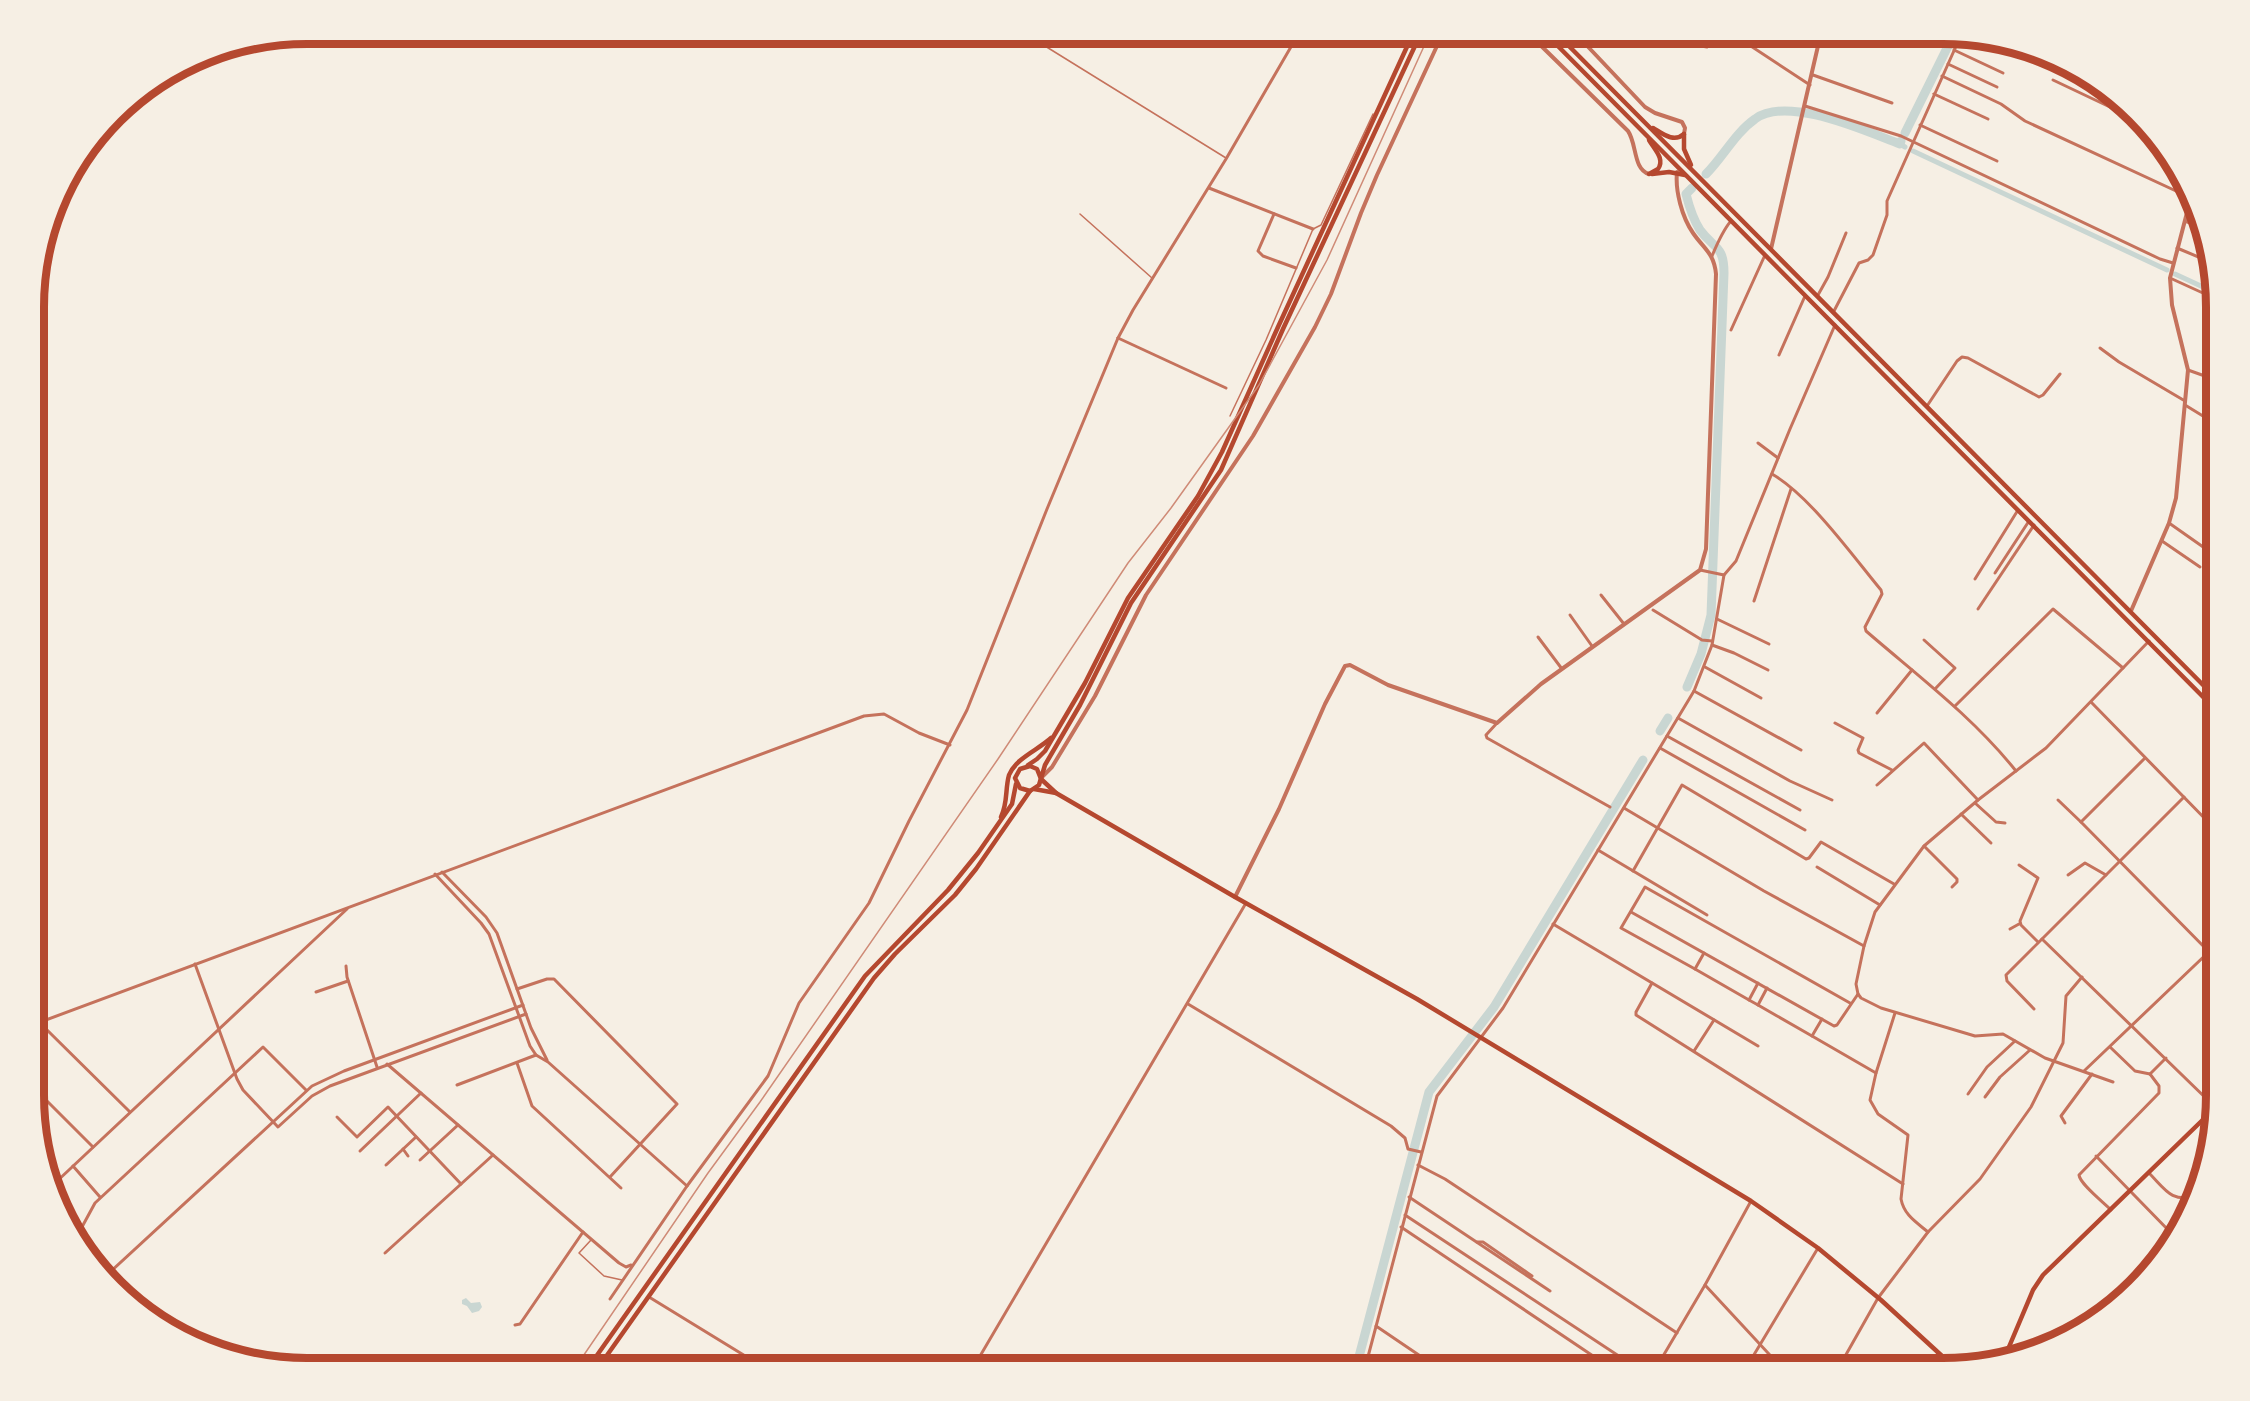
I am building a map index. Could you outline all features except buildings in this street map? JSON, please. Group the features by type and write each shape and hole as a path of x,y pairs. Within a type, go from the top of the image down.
{"main road":[{"path":"595,1358 865,976 948,890 989,837 1012,804 1017,772 1042,755 1095,670 1131,603 1221,470 1408,44"},
{"path":"1376,118 1415,44"},
{"path":"1556,44 2206,700"},
{"path":"1567,44 2206,688"},
{"path":"1648,125 1674,138 1680,138 1684,134"},
{"path":"1643,131 1661,160 1659,168 1649,174"},
{"path":"1684,134 1684,149 1694,172"},
{"path":"1649,174 1677,172 1690,178"},
{"path":"605,1358 874,978 955,895 1032,790 1039,785 1045,765 1080,705 1095,670"},
{"path":"989,837 1005,809 1012,769 1046,743 1059,729"},
{"path":"1026,766 1037,769 1041,778 1056,792 1235,897 1417,999 1751,1201 1818,1248 1878,1298 1944,1358"},
{"path":"1016,782 1020,788 1056,792"},
{"path":"2008,1350 2037,1284 2205,1118"}],"street":[{"path":"610,1299 687,1186 771,1071 799,1003 869,903 967,710 1118,338 1293,44"},
{"path":"1041,778 1052,767 1082,718 1139,606 1252,436 1315,327 1335,285 1361,212 1438,44"},
{"path":"1539,44 1628,131 1634,143 1639,167 1649,174"},
{"path":"1585,44 1645,107 1655,113 1682,122 1685,128 1684,134"},
{"path":"1748,44 1810,85"},
{"path":"1771,249 1819,44"},
{"path":"1834,311 1859,263 1868,260 1872,255 1887,215 1887,201 1957,44"},
{"path":"1954,50 2003,73"},
{"path":"1948,64 1997,87"},
{"path":"1813,75 1892,103"},
{"path":"1942,76 2001,104 2025,121 2182,197"},
{"path":"2053,80 2121,112"},
{"path":"1934,94 1988,119"},
{"path":"1805,106 1901,136 2160,259 2173,263"},
{"path":"1919,125 1997,161"},
{"path":"1610,807 1487,738 1486,735 1530,693 1700,570 1706,549 1716,284 1712,256 1691,230 1677,190 1677,172"},
{"path":"1209,188 1313,229"},
{"path":"2131,611 2169,524 2176,498 2188,370 2172,304 2170,278 2188,210"},
{"path":"1274,213 1258,250 1263,256 1296,268"},
{"path":"2185,220 2194,224"},
{"path":"1712,256 1723,237 1725,228 1731,221"},
{"path":"1818,295 1846,233"},
{"path":"2177,248 2202,258"},
{"path":"1731,330 1765,255"},
{"path":"2170,278 2206,294"},
{"path":"1779,355 1805,296"},
{"path":"1368,1358 1420,1152 1437,1096 1503,1008 1694,691 1705,667 1712,643 1724,575 1734,564 1835,325"},
{"path":"1118,338 1226,388"},
{"path":"2100,348 2206,417"},
{"path":"1927,406 1962,357 2039,397 2060,374"},
{"path":"2188,370 2206,376"},
{"path":"1758,443 1778,458"},
{"path":"1771,473 1792,488 1881,590 1882,594 1865,629 1955,706 1983,733 2016,771"},
{"path":"1754,601 1792,488"},
{"path":"1975,579 2018,510"},
{"path":"1995,573 2029,521"},
{"path":"2169,524 2206,549"},
{"path":"1978,609 2034,525"},
{"path":"2162,541 2200,567"},
{"path":"1700,570 1724,575"},
{"path":"1601,595 1624,624"},
{"path":"1955,706 2053,609 2123,668"},
{"path":"1653,610 1702,639 1730,653 1734,652 1768,670"},
{"path":"1570,615 1592,646"},
{"path":"1717,619 1769,644"},
{"path":"1538,638 1562,669"},
{"path":"1924,640 1955,668 1935,689"},
{"path":"2112,1082 2030,1050 2003,1034 1975,1036 1874,1005 1858,994 1856,979 1872,919 1894,884 1924,846 1978,800 2046,748 2149,641"},
{"path":"1235,897 1279,809 1325,704 1346,665 1388,685 1497,723"},
{"path":"1705,667 1761,698"},
{"path":"1877,713 1911,670"},
{"path":"1694,691 1801,750"},
{"path":"2091,702 2206,820"},
{"path":"44,1021 869,715 884,714 919,733 950,745"},
{"path":"1678,718 1790,781 1832,801"},
{"path":"1835,723 1863,738 1859,753 1892,770"},
{"path":"1667,736 1800,810"},
{"path":"1877,785 1924,743 1978,800"},
{"path":"1660,748 1805,830"},
{"path":"2081,822 2145,758"},
{"path":"1633,871 1682,785 1806,859 1821,842 1894,884"},
{"path":"2034,1009 2005,977 2184,797"},
{"path":"2058,800 2206,948"},
{"path":"1975,803 1996,822 2005,823"},
{"path":"1624,808 1864,946"},
{"path":"1961,814 1991,843"},
{"path":"1924,846 1957,879 1952,887"},
{"path":"1598,850 1707,915"},
{"path":"2068,875 2080,865 2088,863 2106,875"},
{"path":"2019,865 2038,878 2020,918 2020,923 2038,942"},
{"path":"1817,867 1880,904"},
{"path":"442,872 495,929 526,1014 548,1062"},
{"path":"435,874 489,934 518,1017 536,1055 548,1062 687,1186"},
{"path":"1850,1003 1645,887 1621,928 1876,1072"},
{"path":"979,1358 1246,903"},
{"path":"58,1181 348,907"},
{"path":"1630,912 1836,1026 1858,994"},
{"path":"2010,929 2020,923"},
{"path":"1553,924 1758,1046"},
{"path":"2042,939 2206,1098"},
{"path":"1695,969 1704,953"},
{"path":"2084,1071 2206,956"},
{"path":"195,964 243,1090 278,1127 315,1093 339,1082 526,1014"},
{"path":"346,966 348,981 378,1067"},
{"path":"1844,1358 1878,1298 1928,1232 1971,1189 1989,1167 2031,1107 2063,1043 2066,996 2069,989 2082,976"},
{"path":"517,989 547,979 554,979 677,1104 610,1177"},
{"path":"316,992 348,981"},
{"path":"1652,983 1635,1014 1903,1184"},
{"path":"1749,1000 1758,983"},
{"path":"1758,1005 1767,988"},
{"path":"1188,1004 1401,1133 1408,1149 1420,1152"},
{"path":"111,1271 306,1090 326,1078 523,1005"},
{"path":"1895,1013 1876,1072 1870,1096 1871,1106 1878,1114 1905,1131 1909,1139 1902,1199 1905,1212 1928,1232"},
{"path":"1812,1036 1822,1019"},
{"path":"1694,1052 1714,1020"},
{"path":"45,1028 130,1112"},
{"path":"436,1031 437,1036"},
{"path":"1968,1094 1987,1067 2015,1041"},
{"path":"81,1229 90,1209 100,1197 263,1047 306,1090"},
{"path":"2110,1047 2135,1071 2150,1074 2159,1086 2159,1093 2080,1173 2079,1180 2111,1210"},
{"path":"1985,1097 2000,1077 2030,1050"},
{"path":"457,1085 536,1055"},
{"path":"2150,1074 2166,1058"},
{"path":"517,1063 532,1107 621,1188"},
{"path":"387,1064 622,1266 632,1265"},
{"path":"2065,1123 2061,1116 2093,1074"},
{"path":"360,1151 421,1093"},
{"path":"44,1098 93,1147"},
{"path":"337,1117 357,1137 388,1107 461,1184"},
{"path":"420,1160 458,1125"},
{"path":"386,1165 416,1137"},
{"path":"403,1149 408,1156"},
{"path":"385,1253 493,1155"},
{"path":"2096,1156 2168,1231"},
{"path":"1418,1165 1445,1179 1677,1333"},
{"path":"73,1166 100,1197"},
{"path":"2149,1173 2174,1197 2185,1198"},
{"path":"1409,1197 1550,1291"},
{"path":"1662,1358 1751,1201"},
{"path":"1405,1214 1622,1358"},
{"path":"1401,1227 1596,1358"},
{"path":"515,1325 520,1324 583,1232"},
{"path":"1477,1242 1483,1242 1532,1276"},
{"path":"1752,1358 1818,1248"},
{"path":"1705,1285 1773,1358"},
{"path":"648,1297 749,1358"},
{"path":"1376,1326 1423,1358"},
{"path":"1935,1358 1938,1353"}],"lane":[{"path":"1042,44 1226,159"},
{"path":"1230,416 1266,340 1313,229 1321,225 1376,118"},
{"path":"1080,214 1152,279"},
{"path":"591,1240 579,1253 604,1276 621,1280"}],"shaded area":[{"path":"466,1298 471,1303 480,1302 482,1307 479,1311 472,1313 467,1306 462,1304 462,1300"}],"waterway":[{"path":"1905,133 1949,44"},
{"path":"1706,174 1748,125 1769,113 1786,111 1806,113 1847,124 1900,144 1901,141"},
{"path":"1900,144 1905,147"},
{"path":"1913,151 2167,270"},
{"path":"1687,687 1701,654 1711,615 1724,273 1720,252 1700,230 1691,212 1686,194 1692,188"},
{"path":"2175,274 2206,288"},
{"path":"1660,731 1668,718"},
{"path":"1359,1358 1429,1092 1494,1007 1643,760"}],"railway":[{"path":"582,1358 708,1173 760,1102 998,759 1128,563 1171,508 1259,385 1327,260 1425,44"}]}
